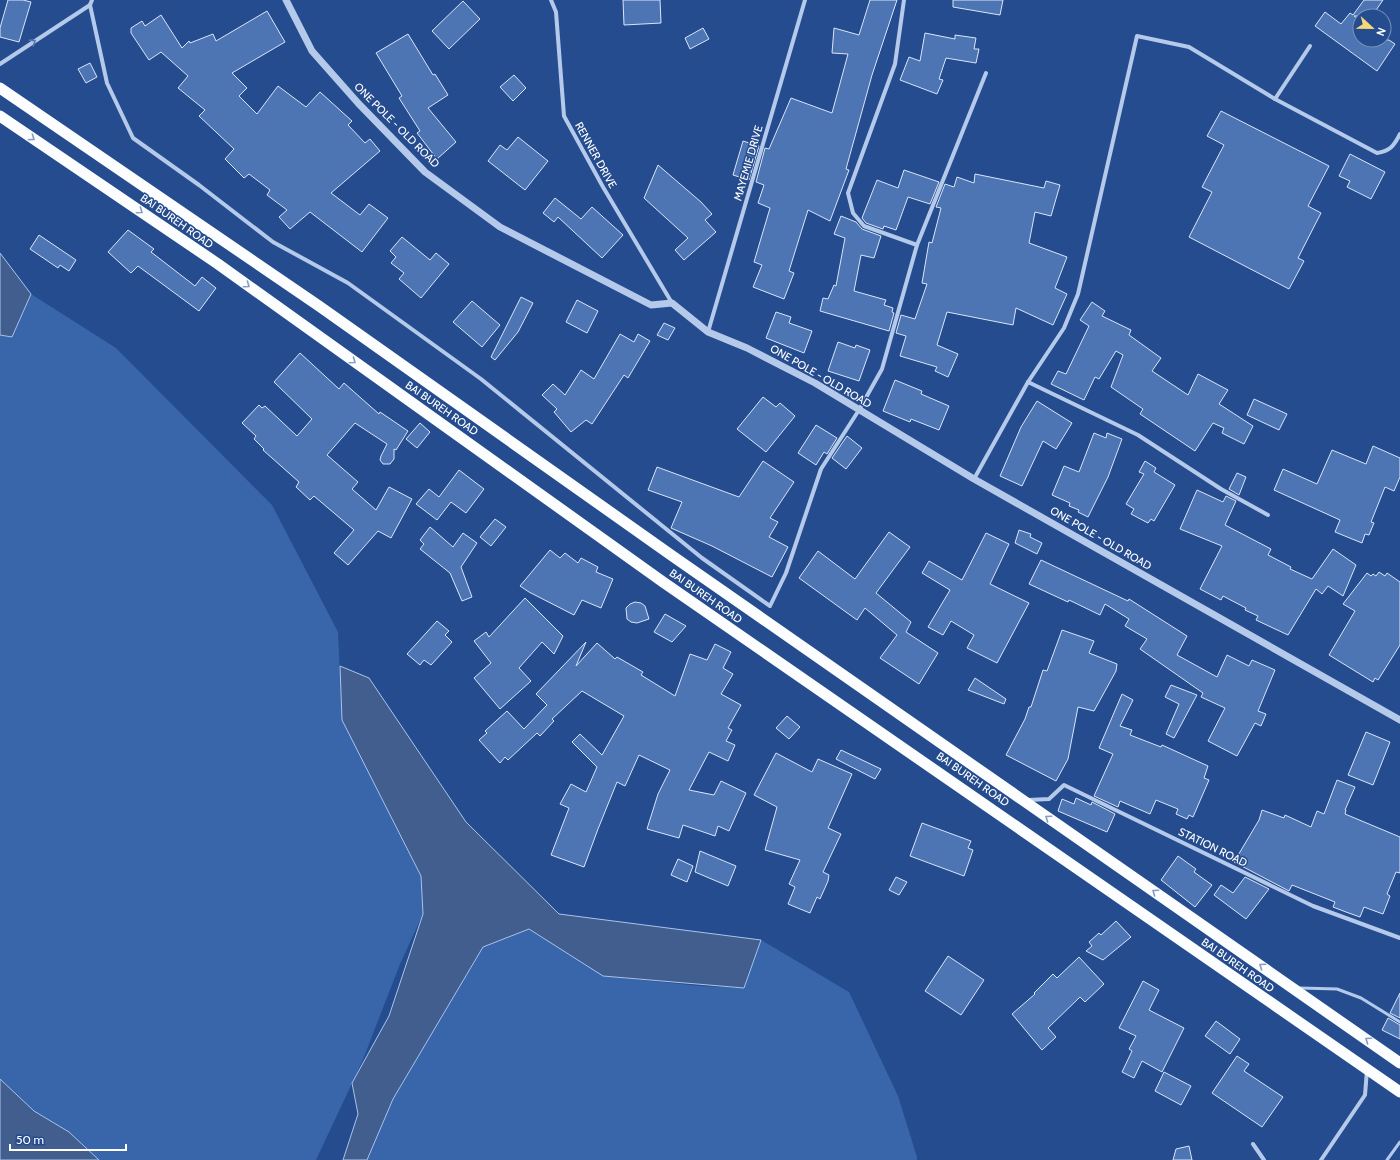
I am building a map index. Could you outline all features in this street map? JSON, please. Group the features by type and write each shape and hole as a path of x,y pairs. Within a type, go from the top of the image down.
{"highway":[{"name":"BAI BUREH ROAD","path":"0,88 319,306 678,560 1400,1063"},
{"name":"BAI BUREH ROAD","path":"0,116 218,264 663,582 1400,1092"}],"street":[{"path":"92,0 90,6 107,82 133,138 199,185 273,242 348,283 481,379 702,558 770,606 786,573 821,469 859,410 882,368 917,245 986,73"},
{"name":"ONE POLE - OLD ROAD","path":"286,0 312,51 358,103 425,172 500,227 651,305 672,303 708,332 768,358 815,383 974,479 1400,720"},
{"name":"RENNER DRIVE","path":"550,0 556,12 564,116 603,187 672,303"},
{"name":"MAYEMIE DRIVE","path":"708,332 806,0"},
{"path":"904,0 895,64 848,193 853,213 864,226 917,245"},
{"path":"0,64 90,6"},
{"path":"974,479 1028,382 1064,328 1078,294 1137,36 1189,47 1275,99 1377,153 1387,152 1393,147 1400,134"},
{"path":"1275,99 1310,46"},
{"path":"1028,382 1138,435 1221,490 1268,515"},
{"name":"STATION ROAD","path":"1023,801 1049,800 1064,785 1313,906 1400,938"},
{"path":"1321,1160 1365,1095 1367,1069"},
{"path":"1253,1144 1264,1160"}],"lane":[{"path":"1294,988 1337,988 1362,998 1400,1022"},
{"path":"1387,1160 1400,1142"}],"shaded area":[{"path":"0,253 31,294 12,337 0,335"},
{"path":"31,294 116,348 272,505 338,632 342,720 421,876 423,914 400,964 362,1062 316,1160 99,1160 69,1132 34,1111 0,1079 0,335 12,337"},
{"path":"340,666 369,678 466,822 559,914 761,940 744,988 603,976 529,929 483,947 393,1099 367,1160 343,1160 358,1114 352,1083 389,1016 423,914 421,876 342,720"},
{"path":"529,929 603,976 700,986 744,988 761,940 849,992 898,1096 917,1160 367,1160 393,1099 483,947"},
{"path":"0,1079 34,1111 69,1132 99,1160 0,1160"}],"building":[{"path":"8,0 23,0 31,2 19,42 0,37 0,28"},
{"path":"623,0 660,0 661,23 624,25"},
{"path":"870,0 897,0 872,75 846,169 849,170 830,221 808,210 789,271 794,273 784,299 753,287 762,265 754,262 770,208 758,203 764,185 756,182 765,148 769,149 791,98 832,113 848,54 832,53 834,28 859,35"},
{"path":"953,0 1003,0 1000,15 953,7"},
{"path":"1364,0 1383,0 1378,8 1358,8"},
{"path":"463,1 480,19 449,49 432,31"},
{"path":"267,11 285,42 232,73 247,88 239,96 257,114 278,86 306,107 320,92 352,121 348,125 365,143 370,139 380,151 331,193 360,215 369,204 388,218 362,252 310,212 290,229 279,217 287,210 267,195 270,190 249,174 244,178 225,159 234,149 199,116 205,110 178,88 188,76 161,52 149,60 131,33 131,28 142,21 145,26 161,15 182,48 189,41 190,43 213,34 216,41"},
{"path":"1325,12 1341,24 1350,13 1352,14 1352,48 1392,48 1392,42 1395,44 1377,71 1315,26"},
{"path":"703,28 709,39 690,49 685,38"},
{"path":"925,33 955,39 955,35 976,38 974,49 979,49 976,63 946,58 939,79 943,80 937,94 900,80 909,57 920,61"},
{"path":"408,34 433,75 435,74 448,95 428,108 456,142 437,159 417,133 420,131 399,98 402,96 376,53"},
{"path":"90,63 97,77 86,83 78,69"},
{"path":"514,75 526,88 513,101 500,87"},
{"path":"1221,111 1329,166 1308,206 1321,213 1298,258 1304,261 1289,289 1189,237 1212,192 1202,187 1224,145 1207,136"},
{"path":"518,137 548,161 525,190 488,161 500,145 507,150"},
{"path":"743,141 759,146 749,180 733,175"},
{"path":"1350,154 1385,172 1371,199 1347,187 1350,181 1339,176"},
{"path":"658,165 701,202 712,214 705,220 716,232 684,260 675,250 688,238 644,198"},
{"path":"904,170 939,182 930,204 908,197 896,230 884,226 883,229 866,223 862,218 877,180 898,188"},
{"path":"975,174 1044,188 1046,181 1060,185 1051,216 1035,212 1029,243 1067,257 1055,288 1067,294 1053,325 1016,308 1013,325 947,312 937,345 958,354 948,377 935,371 937,367 900,356 906,336 896,333 901,315 915,319 927,284 922,283 929,242 932,243 941,208 936,207 945,184 954,187 957,177 974,183"},
{"path":"555,198 581,219 592,207 623,235 602,258 558,217 554,222 543,213"},
{"path":"841,216 856,222 862,229 881,236 874,258 861,255 854,291 886,300 884,305 893,308 892,312 894,313 889,331 820,311 823,298 828,299 834,285 836,286 845,238 834,234"},
{"path":"128,230 154,249 151,252 195,286 202,277 216,288 199,311 138,266 131,273 108,252"},
{"path":"39,235 76,260 69,271 60,265 58,268 30,249"},
{"path":"402,237 430,260 436,253 449,264 421,298 399,279 404,273 391,263 396,257 390,251"},
{"path":"521,297 533,303 518,332 495,360 491,357"},
{"path":"577,300 598,311 587,333 566,322"},
{"path":"472,301 500,325 482,347 453,322"},
{"path":"1092,302 1105,311 1102,316 1131,330 1129,335 1161,358 1152,371 1188,395 1198,374 1228,390 1219,404 1253,426 1244,444 1222,433 1224,428 1213,423 1195,451 1140,414 1143,409 1111,387 1123,355 1116,351 1099,379 1095,377 1084,400 1051,384 1058,371 1066,374 1089,326 1080,320"},
{"path":"776,312 791,317 789,323 812,331 804,353 766,338"},
{"path":"664,323 675,328 668,340 657,335"},
{"path":"620,334 634,342 638,334 650,341 628,378 624,375 592,424 586,420 571,432 554,412 557,409 542,395 553,384 565,395 581,370 594,379"},
{"path":"838,342 855,348 856,345 870,350 859,381 828,371"},
{"path":"300,353 339,389 344,383 379,414 380,412 408,431 396,450 394,449 394,459 390,464 383,464 380,460 387,444 355,423 327,455 358,482 352,489 376,510 389,487 412,499 391,538 378,531 348,565 334,553 354,530 314,496 310,500 296,487 299,482 263,450 264,449 254,439 256,436 242,423 259,405 262,408 265,406 297,436 312,419 274,382"},
{"path":"895,380 922,391 921,394 949,406 939,430 911,419 910,422 883,411"},
{"path":"763,397 776,407 780,403 795,416 766,452 737,429"},
{"path":"1254,399 1287,414 1279,430 1247,415"},
{"path":"1037,401 1072,423 1056,449 1043,441 1022,486 1000,476 1021,427"},
{"path":"420,423 430,432 417,448 406,439"},
{"path":"816,425 837,438 827,454 824,452 816,465 798,453"},
{"path":"1094,433 1106,438 1107,433 1122,439 1108,477 1088,517 1078,512 1079,510 1069,506 1070,503 1052,495 1064,466 1079,472"},
{"path":"847,436 862,448 846,469 832,458"},
{"path":"1373,446 1400,458 1400,477 1394,491 1385,487 1371,522 1374,523 1369,535 1365,534 1362,543 1335,532 1340,520 1274,490 1283,469 1317,484 1332,450 1366,464"},
{"path":"763,461 794,482 770,518 778,522 769,537 788,547 772,577 712,546 671,528 682,502 648,490 657,467 739,497"},
{"path":"1145,461 1156,468 1154,472 1175,485 1154,521 1151,519 1148,523 1131,514 1134,509 1126,504 1144,474 1139,472"},
{"path":"459,470 484,489 466,513 451,502 437,520 416,504 429,489 439,497"},
{"path":"1237,473 1246,477 1239,495 1229,489"},
{"path":"1197,490 1223,502 1226,496 1236,501 1225,525 1271,549 1268,555 1291,567 1290,569 1312,579 1333,549 1356,565 1343,596 1328,586 1322,594 1316,589 1288,635 1256,620 1258,616 1245,610 1246,608 1223,596 1221,600 1200,589 1222,546 1180,529"},
{"path":"495,519 506,527 491,546 480,537"},
{"path":"430,527 453,547 463,533 477,543 461,567 472,597 462,601 450,573 420,549 424,544 420,540"},
{"path":"1019,530 1031,534 1030,537 1042,543 1037,554 1015,543"},
{"path":"889,532 910,547 876,593 911,622 906,632 938,653 919,684 880,658 897,635 865,608 857,620 799,578 818,551 855,579"},
{"path":"986,533 1009,544 990,584 1029,603 997,663 967,648 974,635 951,621 943,635 928,627 950,590 922,573 929,561 962,580"},
{"path":"550,550 560,558 565,553 578,563 581,558 598,567 596,572 613,579 601,608 582,600 574,615 520,586"},
{"path":"1041,560 1128,601 1129,599 1187,636 1177,655 1217,677 1227,655 1249,666 1252,660 1275,670 1258,711 1266,714 1261,726 1255,723 1237,756 1208,741 1225,708 1201,697 1203,693 1140,649 1147,639 1125,626 1129,619 1105,604 1100,615 1069,600 1068,602 1029,584"},
{"path":"1379,572 1385,576 1387,573 1400,582 1400,645 1378,680 1375,678 1373,682 1329,655 1355,611 1343,604 1367,573 1371,576 1373,574 1376,576"},
{"path":"525,598 563,636 554,654 542,642 519,668 531,681 500,709 474,678 491,663 474,641 486,632 489,637"},
{"path":"635,602 641,603 645,606 649,619 637,623 631,622 627,619 626,608"},
{"path":"665,614 686,626 672,642 654,632"},
{"path":"437,621 449,631 445,635 452,642 431,665 424,660 420,665 407,654"},
{"path":"1062,630 1094,641 1089,653 1117,664 1116,671 1094,711 1078,707 1068,759 1056,781 1006,755 1025,719 1029,707 1031,707 1043,670 1047,671"},
{"path":"586,642 576,666 597,643 615,659 617,657 643,672 641,675 675,696 690,654 707,660 715,644 731,652 723,668 733,674 721,694 741,705 728,728 732,730 726,741 735,745 728,761 709,752 689,790 714,795 721,781 746,793 729,831 718,826 715,836 683,825 679,838 647,829 658,794 670,770 639,755 625,786 617,782 584,867 551,855 569,808 560,804 571,784 586,792 597,767 572,742 580,734 602,755 624,716 582,691 552,719 554,721 540,736 537,733 508,760 505,757 500,763 479,740 487,733 485,731 507,711 524,729 547,705 536,694"},
{"path":"975,678 1006,699 1004,704 968,690"},
{"path":"1171,685 1197,695 1174,738 1166,734 1179,704 1165,697"},
{"path":"1122,694 1133,700 1120,726 1132,730 1130,735 1161,747 1162,745 1208,766 1204,778 1209,780 1193,817 1189,815 1187,819 1176,814 1178,809 1156,800 1150,814 1120,801 1118,807 1094,796 1113,754 1099,748"},
{"path":"787,716 800,727 789,739 776,728"},
{"path":"1366,732 1390,742 1373,785 1348,775"},
{"path":"841,750 881,769 875,779 836,759"},
{"path":"776,753 812,772 818,759 852,774 828,828 841,834 823,872 829,875 828,881 820,899 817,897 810,913 788,904 795,887 789,884 800,860 765,850 777,807 754,795"},
{"path":"1337,780 1355,787 1345,810 1345,814 1400,837 1400,873 1396,872 1387,894 1390,896 1383,914 1364,907 1360,917 1333,907 1335,902 1292,885 1289,891 1234,862 1259,820 1262,810 1284,818 1285,815 1311,827 1317,811 1324,814"},
{"path":"1076,798 1091,805 1092,802 1115,814 1107,832 1058,811 1062,799 1074,804"},
{"path":"922,823 971,841 968,848 973,850 964,876 910,856"},
{"path":"700,851 736,866 728,886 695,872"},
{"path":"1178,856 1196,869 1194,872 1212,885 1195,907 1161,880"},
{"path":"678,859 693,866 687,882 671,875"},
{"path":"896,877 907,882 899,895 889,890"},
{"path":"1245,877 1269,889 1246,919 1214,895 1221,885 1233,893"},
{"path":"1116,921 1131,937 1103,960 1086,951 1092,946 1089,942 1099,933 1101,935"},
{"path":"948,956 984,980 961,1015 925,991"},
{"path":"1079,957 1104,984 1085,1002 1080,997 1048,1028 1056,1037 1042,1050 1012,1014 1035,994 1034,993 1053,974 1057,978"},
{"path":"1143,981 1159,990 1149,1010 1184,1028 1162,1072 1142,1061 1134,1078 1122,1072 1132,1051 1129,1049 1136,1036 1119,1028"},
{"path":"1400,993 1400,1018 1390,1013"},
{"path":"1388,1018 1400,1025 1400,1039 1382,1030"},
{"path":"1216,1021 1240,1039 1230,1054 1205,1036"},
{"path":"1237,1056 1249,1064 1244,1071 1283,1097 1262,1127 1212,1093"},
{"path":"1164,1072 1191,1086 1181,1105 1155,1091"},
{"path":"1189,1146 1192,1160 1173,1160 1176,1149"}]}
